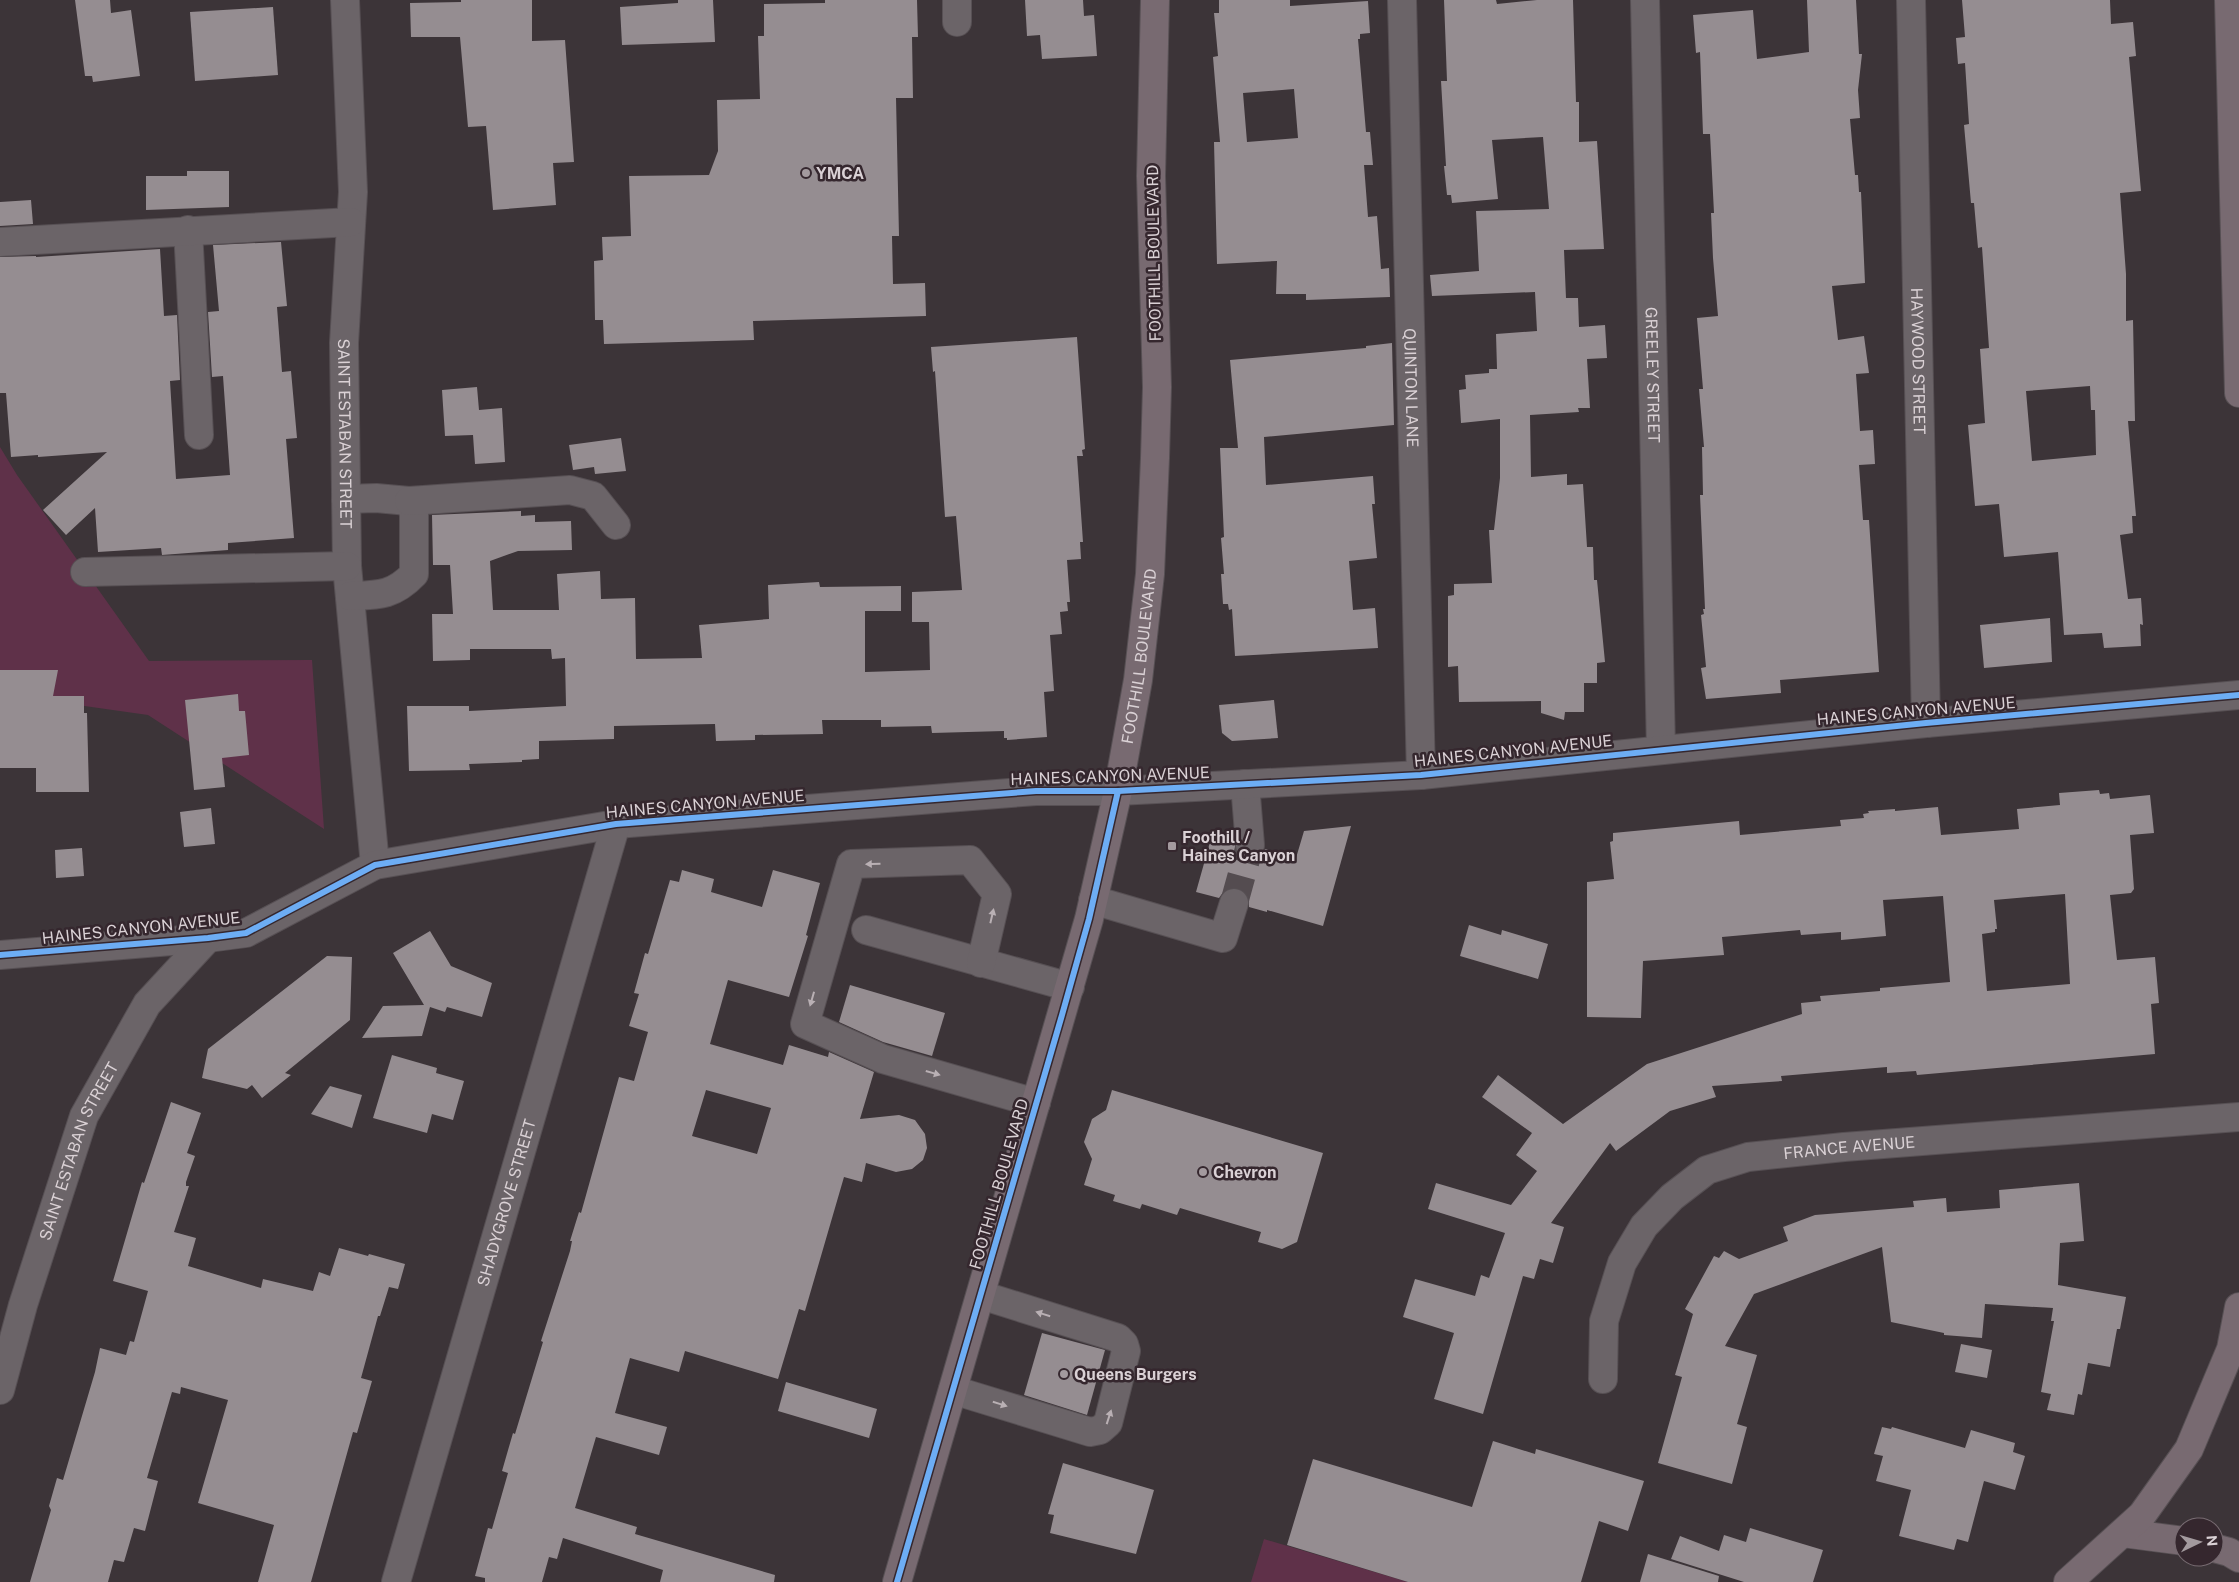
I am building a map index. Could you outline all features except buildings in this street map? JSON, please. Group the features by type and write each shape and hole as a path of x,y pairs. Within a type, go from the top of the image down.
{"main road":[{"name":"FOOTHILL BOULEVARD","path":"897,1582 1070,987 1093,900 1118,791 1138,680 1150,574 1154,518 1157,387 1151,176 1155,0"},
{"path":"2229,0 2237,238 2239,393"},
{"path":"2068,1582 2123,1533 2158,1495 2189,1449 2231,1349 2239,1308"},
{"path":"2123,1533 2174,1540"},
{"path":"2224,1551 2239,1558"}],"street":[{"name":"SAINT ESTABAN STREET","path":"345,0 353,192 344,343 347,566 375,864"},
{"name":"QUINTON LANE","path":"1402,0 1420,775"},
{"name":"GREELEY STREET","path":"1645,0 1661,750"},
{"name":"HAYWOOD STREET","path":"1911,0 1926,723"},
{"path":"0,242 350,222"},
{"path":"188,230 200,435"},
{"path":"346,499 394,498 409,501 570,490 593,496 616,525"},
{"path":"350,596 382,594 403,586 414,574 414,513 409,501"},
{"path":"85,572 347,566"},
{"name":"HAINES CANYON AVENUE","path":"0,955 208,938 246,933 375,864 616,824 1036,791 1118,791 1420,775 1926,723 2239,695"},
{"path":"1245,784 1250,845"},
{"name":"SHADYGROVE STREET","path":"396,1582 616,824"},
{"path":"981,963 997,894 970,860 851,864 805,1024 883,1060 1036,1103"},
{"path":"1093,900 1223,938 1234,903"},
{"path":"866,930 1070,987"},
{"name":"SAINT ESTABAN STREET","path":"0,1390 23,1305 84,1116 147,1004 208,938"},
{"name":"FRANCE AVENUE","path":"1603,1379 1604,1320 1622,1263 1644,1226 1672,1197 1707,1170 1748,1157 1844,1147 2239,1118"},
{"path":"953,1390 1090,1432 1100,1430 1108,1424 1126,1352 1124,1344 1118,1338 981,1295"}],"shaded area":[{"path":"0,447 17,475 149,661 312,660 324,829 148,715 0,694"},
{"path":"1264,1539 1408,1582 1251,1582"}],"tunnel":[{"path":"1234,903 1250,845"}],"cycle path":[{"path":"0,955 208,938 246,933 375,865 616,824 1036,791 1118,791 1421,775 1926,723 2239,695"},
{"path":"897,1582 1089,919 1118,791"}],"place":[{"name":"YMCA","path":"806,173"},
{"name":"Foothill / Haines Canyon","path":"1172,846"},
{"name":"Chevron","path":"1203,1172"},
{"name":"Queens Burgers","path":"1064,1374"}]}
